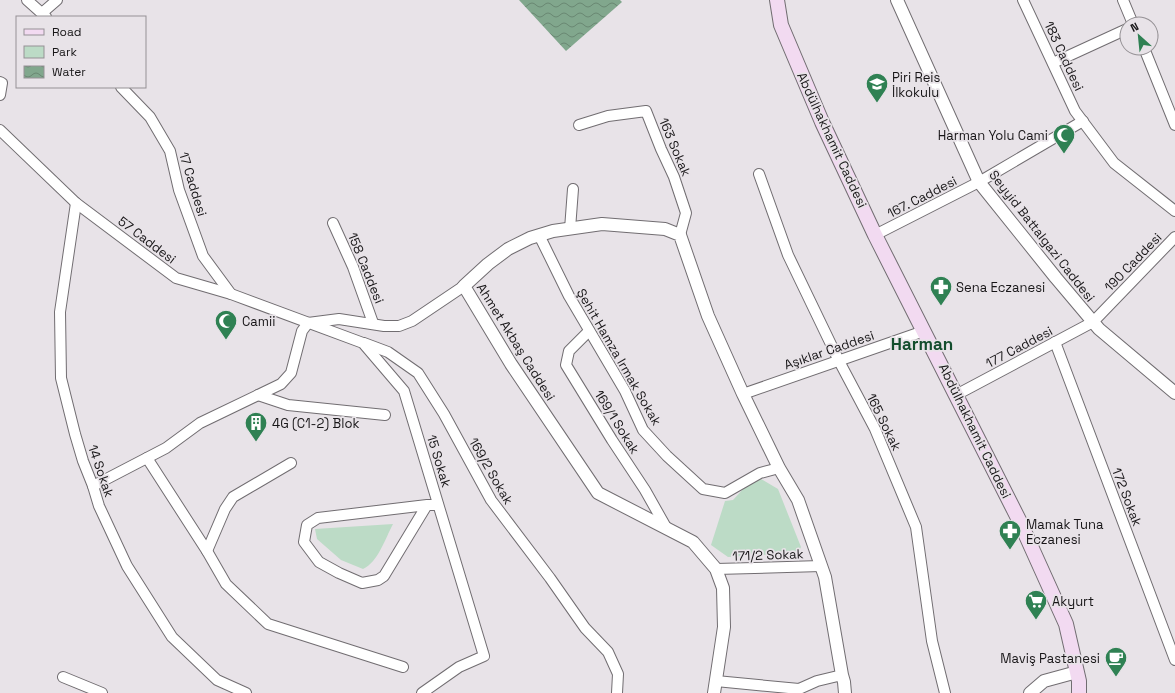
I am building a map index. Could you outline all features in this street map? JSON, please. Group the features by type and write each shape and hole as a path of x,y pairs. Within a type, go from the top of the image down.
{"main road":[{"name":"Abdülhakhamit Caddesi","path":"778,0 781,25 786,39 822,122 876,235 1020,522 1066,624 1077,672 1079,693"}],"street":[{"path":"27,0 44,15 57,0"},
{"name":"Seyyid Battalgazi Caddesi","path":"897,0 979,182 1099,330 1175,393"},
{"name":"183 Caddesi","path":"1023,0 1075,111 1114,163 1175,211"},
{"path":"1123,0 1130,16"},
{"path":"1053,63 1119,33"},
{"path":"1147,56 1175,125"},
{"path":"0,82 2,83 0,95"},
{"name":"17 Caddesi","path":"122,88 150,117 170,151 179,190 203,256 231,294"},
{"name":"163 Sokak","path":"579,125 608,116 646,111 674,177 686,213 680,235"},
{"name":"167. Caddesi","path":"876,235 979,182 1083,121"},
{"name":"57 Caddesi","path":"0,130 76,203 176,278 231,294 308,323"},
{"name":"165 Sokak","path":"760,174 788,255 838,361 875,429 916,527 932,641 945,693"},
{"path":"570,229 572,189"},
{"name":"14 Sokak","path":"76,203 60,312 61,378 83,461 99,506 127,566 172,637 217,680 246,693"},
{"name":"158 Caddesi","path":"333,223 353,267 373,323"},
{"name":"Ahmet Akbaş Caddesi","path":"680,235 664,229 602,224 539,235 520,242 502,253 464,286 511,364 598,493 693,542 716,569 723,588 724,627 714,693"},
{"name":"Şehit Hamza Irmak Sokak","path":"539,235 569,296 625,391 644,430 667,456 703,489 725,493 760,473 779,468"},
{"path":"680,235 708,316 743,394 779,468 798,500 822,566 845,693"},
{"name":"190 Caddesi","path":"1093,322 1175,237"},
{"path":"93,486 166,448 200,423 281,384 291,373 302,331 308,323 339,319 373,323 384,326 399,326 412,321 464,286"},
{"name":"177 Caddesi","path":"956,394 1093,322"},
{"name":"15 Sokak","path":"308,323 363,343 404,391 484,656 459,667 422,693"},
{"name":"169/1 Sokak","path":"589,330 569,351 566,365 645,490 667,529"},
{"name":"Aşıklar Caddesi","path":"743,394 924,331"},
{"name":"172 Sokak","path":"1055,342 1175,660"},
{"name":"169/2 Sokak","path":"363,343 388,352 418,373 444,414 491,500 550,578 585,628 608,652 618,674 617,693"},
{"path":"258,395 288,405 385,415"},
{"path":"146,458 207,551 226,584 268,624 403,667"},
{"path":"207,551 225,509 233,497 291,463"},
{"path":"427,506 384,576 378,580 362,583 339,573 319,562 304,542 307,525 318,518 438,504"},
{"name":"171/2 Sokak","path":"716,569 822,566"},
{"path":"1030,693 1044,681 1077,672"},
{"path":"716,681 798,691 817,681 842,675"},
{"path":"63,677 102,693"}],"green space":[{"path":"761,479 778,489 801,547 798,553 728,557 711,545 725,501 733,500 745,487"},
{"path":"393,524 377,556 368,566 363,569 341,560 317,539 315,529"}],"water":[{"path":"519,0 620,0 622,2 566,51"}],"place":[{"name":"Piri Reis İlkokulu","path":"877,104"},
{"name":"Harman Yolu Cami","path":"1064,154"},
{"name":"Sena Eczanesi","path":"941,306"},
{"name":"Camii","path":"226,340"},
{"name":"4G (C1-2) Blok","path":"256,442"},
{"name":"Mamak Tuna Eczanesi","path":"1010,550"},
{"name":"Akyurt","path":"1036,620"},
{"name":"Maviş Pastanesi","path":"1116,678"}],"district":[{"name":"Harman","path":"922,344"}]}
